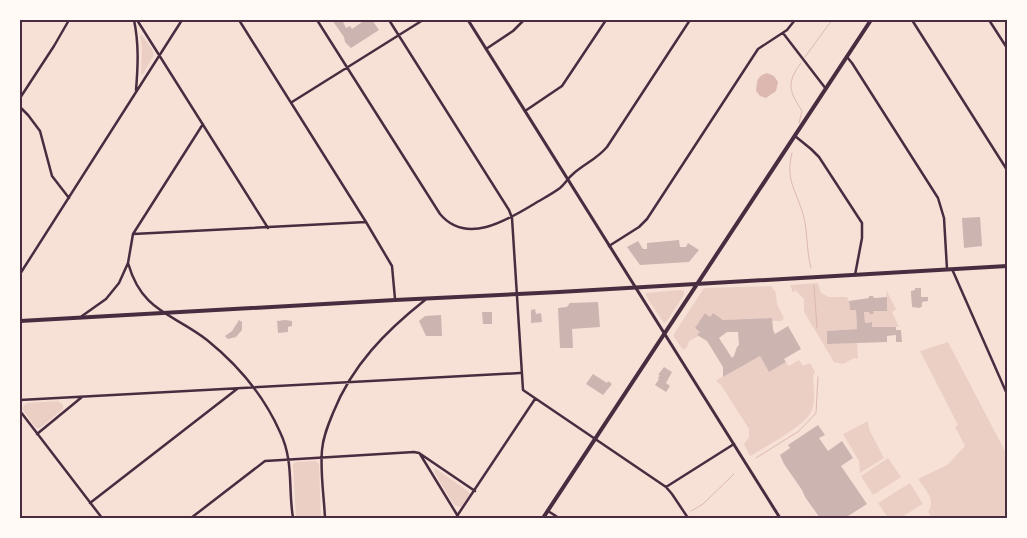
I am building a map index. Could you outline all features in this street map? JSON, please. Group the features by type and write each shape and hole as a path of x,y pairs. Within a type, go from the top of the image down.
{"main road":[{"path":"468,20 780,518"},
{"path":"543,518 871,20"},
{"path":"20,321 1007,266"}],"street":[{"path":"20,98 69,20"},
{"path":"135,20 268,228"},
{"path":"135,20 139,61 136,91"},
{"path":"20,274 182,20"},
{"path":"239,20 292,102 392,266 395,300"},
{"path":"317,20 444,219 456,227 475,230 512,218 559,188 576,172 598,156 607,147 690,20"},
{"path":"389,20 509,210 512,218 523,390 666,487 688,518"},
{"path":"292,102 423,20"},
{"path":"486,49 513,32 524,20"},
{"path":"525,111 562,86 606,20"},
{"path":"609,246 639,227 647,219 758,49 783,34 795,20"},
{"path":"912,20 1007,170"},
{"path":"989,20 1007,48"},
{"path":"783,34 826,89"},
{"path":"847,58 938,198 943,212 950,269 1007,394"},
{"path":"20,107 40,131 52,176 69,198"},
{"path":"79,318 97,307 114,291 124,275 128,263 133,234 203,124"},
{"path":"795,136 819,157 860,218 862,233 855,275"},
{"path":"133,234 366,222"},
{"path":"128,263 135,283 143,295 162,312 191,328 208,341 233,364 254,388 270,411 290,459 292,518"},
{"path":"325,518 322,457 324,440 330,419 348,382 364,358 380,339 427,299"},
{"path":"20,400 521,372"},
{"path":"90,503 239,388"},
{"path":"37,434 82,397"},
{"path":"419,453 458,517 535,399"},
{"path":"20,411 102,518"},
{"path":"666,487 734,444"},
{"path":"191,518 263,462 290,459 414,452 419,453 474,491"},
{"path":"548,510 559,518"}],"shaded area":[{"path":"142,35 154,55 143,74 141,74 142,48 140,36"},
{"path":"767,73 774,76 778,82 776,91 766,98 760,96 756,91 758,79"},
{"path":"818,283 821,293 829,297 847,297 850,310 856,310 857,329 827,331 827,343 857,342 858,359 854,358 843,364 834,362 804,312 804,299 795,290 793,293 790,285"},
{"path":"771,286 776,293 777,304 784,318 782,321 772,321 772,318 723,320 713,313 710,317 705,313 700,332 697,337 689,341 687,347 683,350 674,337 674,334 704,288"},
{"path":"886,290 896,309 892,312 899,327 872,327 871,322 865,323 864,312 873,314 873,311 887,310"},
{"path":"684,291 684,295 664,323 646,296 646,293"},
{"path":"948,342 1007,455 1007,518 932,518 928,512 931,503 930,499 927,491 918,479 947,465 965,446 955,427 958,425 920,351"},
{"path":"760,356 769,372 786,362 789,366 799,360 803,366 810,363 815,372 813,375 814,402 809,416 794,429 750,456 744,444 749,437 749,429 721,385 716,381"},
{"path":"58,401 63,405 63,409 40,428 36,428 22,409 27,403"},
{"path":"868,421 869,429 884,458 860,473 859,461 843,434"},
{"path":"888,458 901,477 873,495 861,476"},
{"path":"316,461 319,464 321,518 296,518 293,464 296,462"},
{"path":"435,468 469,492 470,494 461,507 454,505 434,472"},
{"path":"910,483 923,504 900,518 888,518 878,503"}],"building":[{"path":"332,20 342,20 346,28 350,26 352,29 365,20 372,20 379,30 351,48 345,42 344,37"},
{"path":"980,217 982,246 964,248 962,218"},
{"path":"679,240 680,247 686,247 688,243 699,250 689,262 640,265 627,247 638,241 643,249 647,249 647,243"},
{"path":"915,288 921,288 921,297 928,297 928,301 922,302 920,308 912,307 911,291 915,290"},
{"path":"869,296 874,298 887,297 887,311 873,311 874,314 864,312 865,323 872,322 872,327 896,327 896,330 901,330 902,342 896,342 896,335 887,336 887,342 827,344 827,331 857,329 856,310 850,310 849,301 869,298"},
{"path":"598,302 600,327 572,329 573,348 560,348 558,308 567,307 570,303"},
{"path":"535,309 536,314 541,313 542,322 531,323 531,310"},
{"path":"482,312 492,312 492,324 483,324"},
{"path":"705,313 710,317 713,313 723,320 772,318 775,334 788,326 801,349 784,359 786,362 769,372 760,356 723,377 723,367 707,341 697,335 700,332 695,328","holes":["727,332 738,332 739,345 732,358 719,338"]},
{"path":"441,315 442,336 426,336 419,321 425,316"},
{"path":"239,320 242,322 242,330 236,337 228,339 225,336 232,331"},
{"path":"277,321 292,321 292,326 288,327 288,332 278,333"},
{"path":"664,367 672,372 666,383 670,386 666,392 655,385 659,379 660,375 658,375"},
{"path":"593,374 612,384 603,395 586,384"},
{"path":"818,425 825,435 819,438 828,451 842,441 853,458 841,466 867,504 845,518 820,518 780,455 790,448 788,445"}],"waterway":[{"path":"805,57 832,20"},
{"path":"799,123 802,111 794,98 791,82 801,63"},
{"path":"792,153 790,162 792,185 805,220 811,268"},
{"path":"814,285 817,328"},
{"path":"756,458 799,431 816,413 818,377"},
{"path":"691,511 703,504 734,474"}]}
